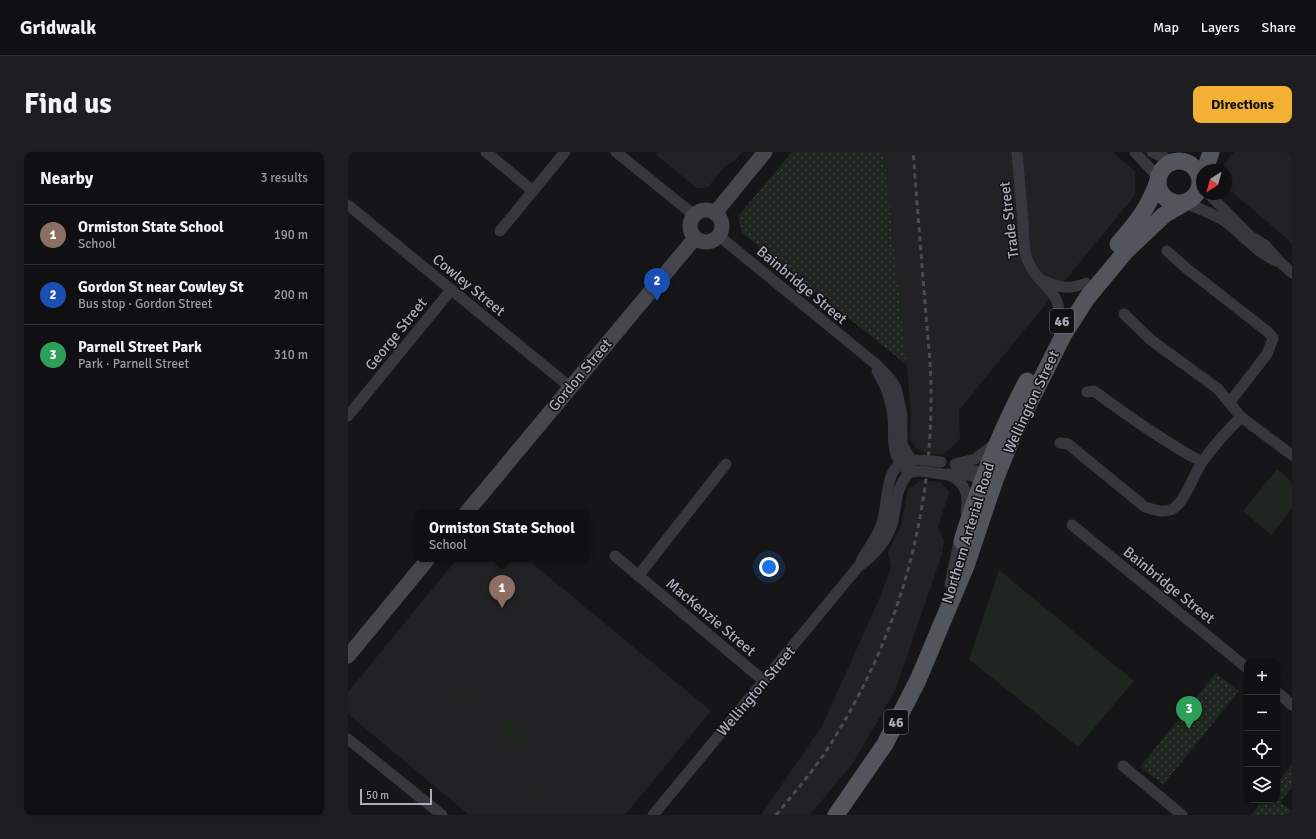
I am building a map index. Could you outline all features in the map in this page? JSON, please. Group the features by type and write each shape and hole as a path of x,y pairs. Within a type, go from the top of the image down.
{"main road":[{"name":"46","path":"1208,164 1211,152"},
{"name":"46","path":"1158,179 1163,167 1179,158"},
{"path":"1179,158 1190,165 1196,172"},
{"path":"1158,179 1159,188 1165,196 1174,202 1184,203"},
{"name":"Northern Arterial Road","path":"942,622 950,584 987,478 998,441 1021,392 1057,328 1086,283 1142,215 1151,201 1158,179"},
{"name":"46","path":"1184,203 1196,196"},
{"name":"Wellington Street","path":"987,478 1014,433 1052,356 1080,307 1102,278 1141,235 1164,214 1184,203"},
{"name":"Northern Arterial Road","path":"836,815 885,744 918,680 966,566 987,478"}],"street":[{"path":"486,152 533,191"},
{"path":"500,231 565,152"},
{"path":"616,152 694,215"},
{"path":"715,213 765,152"},
{"name":"Trade Street","path":"1017,152 1025,251 1029,263 1053,293 1058,304 1059,318 1057,328"},
{"path":"1135,152 1158,179"},
{"path":"1152,152 1179,158"},
{"path":"1219,200 1250,236 1266,246 1292,273"},
{"path":"1184,203 1222,220 1248,239 1264,255 1280,262"},
{"name":"Cowley Street","path":"348,205 570,387"},
{"path":"706,210 715,213 722,223 719,236 709,242 701,242 695,238 690,229 690,224 694,215 706,210"},
{"name":"Bainbridge Street","path":"719,236 867,358 882,378 889,394 893,416 893,445 906,462"},
{"name":"Gordon Street","path":"468,510 695,238"},
{"path":"1167,251 1186,268 1268,332 1272,338 1267,354 1230,402"},
{"path":"1042,280 1065,288 1076,287 1086,283"},
{"name":"George Street","path":"348,416 451,290"},
{"path":"1124,314 1151,340 1192,368 1218,389 1241,417 1290,450"},
{"path":"1087,392 1094,391 1135,422 1171,446 1202,462"},
{"path":"1060,443 1068,444 1145,507 1155,511 1166,510 1174,508 1180,502 1202,462 1214,446 1241,417"},
{"path":"942,470 975,458 998,441"},
{"path":"906,462 987,478"},
{"path":"906,462 910,472 922,466"},
{"name":"Wellington Street","path":"653,815 858,567 882,523 890,476 906,462"},
{"path":"638,576 726,464"},
{"path":"955,464 987,478"},
{"path":"942,470 960,482 966,492 968,501 950,584"},
{"name":"Wellington Street","path":"858,567 876,553 884,542 892,524 898,489 910,472"},
{"name":"Bainbridge Street","path":"1072,525 1244,666"},
{"name":"MacKenzie Street","path":"615,556 764,681"},
{"path":"348,656 426,562"},
{"path":"1280,695 1292,705"},
{"path":"348,739 442,815"},
{"path":"1123,766 1182,815"}],"shaded area":[{"path":"658,152 742,152 734,161 725,166 708,187 697,188 656,155"},
{"path":"792,152 884,152 907,365 741,232 738,216"},
{"path":"884,152 1112,152 1135,171 1135,195 959,410 960,440 942,455 924,453 915,448 910,438 911,416 907,365"},
{"path":"1234,152 1292,152 1292,243 1232,192 1232,164 1224,164"},
{"path":"1277,469 1292,482 1292,509 1271,535 1243,511"},
{"path":"921,480 940,482 949,492 938,528 944,541 942,554 895,691 853,763 810,815 761,815 822,726 880,597 891,567 888,552 901,526 908,489"},
{"path":"455,562 531,562 711,711 625,815 469,815 348,714 348,692"},
{"path":"999,570 1134,681 1078,747 969,659"},
{"path":"1216,673 1239,691 1163,785 1140,767"},
{"path":"467,687 471,691 460,704 456,700"},
{"path":"505,719 529,738 521,751 498,732 503,726 501,724"},
{"path":"1292,765 1292,787 1280,802 1280,779"},
{"path":"544,780 546,782 527,804 525,802"},
{"path":"1280,802 1292,811 1292,815 1251,815 1261,803"}],"railway":[{"path":"776,815 804,781 830,745 854,704 875,662 892,619 906,576 917,531 925,485 930,438 931,391 930,358 913,152"}],"place":[{"name":"Gordon St near Cowley St","path":"657,301"},
{"name":"Ormiston State School","path":"502,608"},
{"name":"Parnell Street Park","path":"1189,729"}]}
